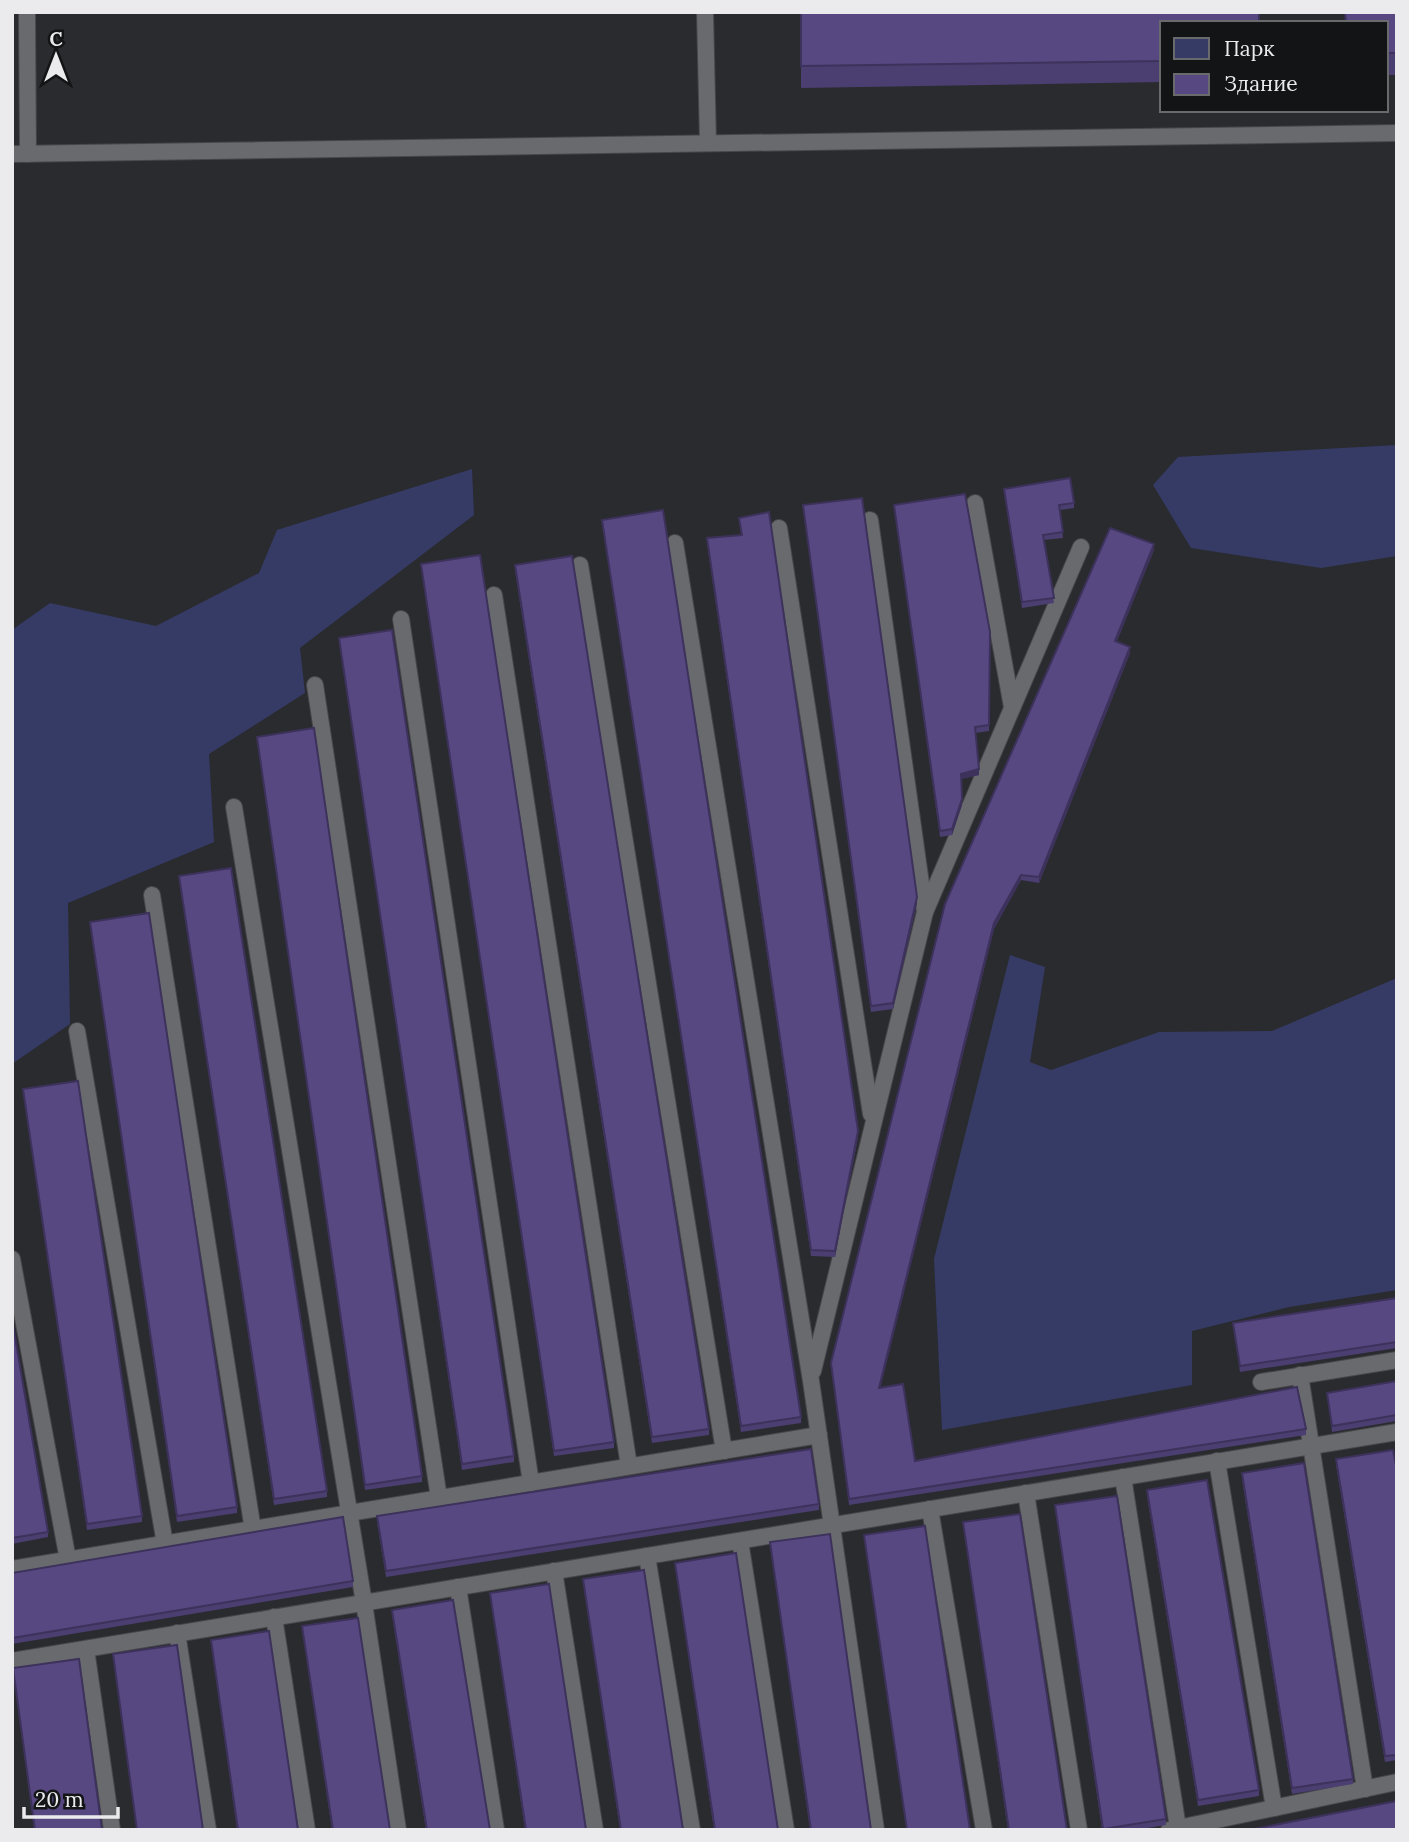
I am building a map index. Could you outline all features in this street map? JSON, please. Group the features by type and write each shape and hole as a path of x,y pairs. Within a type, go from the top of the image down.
{"lane":[{"path":"27,12 20,154 1397,133"},
{"path":"705,12 708,144"},
{"path":"975,503 1012,708"},
{"path":"870,520 925,912"},
{"path":"779,528 873,1124"},
{"path":"675,544 811,1381 876,1830"},
{"path":"811,1381 925,912 1081,547"},
{"path":"580,565 724,1451"},
{"path":"494,595 629,1466"},
{"path":"401,619 531,1483"},
{"path":"315,685 439,1498"},
{"path":"234,807 364,1603 398,1830"},
{"path":"152,895 253,1530"},
{"path":"77,1031 165,1544"},
{"path":"12,1259 68,1560"},
{"path":"1261,1382 1397,1360"},
{"path":"1300,1375 1365,1789"},
{"path":"12,1661 1397,1432"},
{"path":"12,1569 819,1435"},
{"path":"1217,1461 1274,1808"},
{"path":"1123,1477 1173,1829 1397,1782"},
{"path":"1026,1493 1079,1830"},
{"path":"930,1509 984,1830"},
{"path":"740,1541 786,1830"},
{"path":"647,1556 692,1830"},
{"path":"554,1571 595,1830"},
{"path":"458,1587 496,1830"},
{"path":"274,1618 307,1830"},
{"path":"177,1633 208,1830"},
{"path":"86,1649 112,1830"}],"green space":[{"path":"1397,445 1397,556 1321,568 1191,548 1153,485 1178,457"},
{"path":"472,469 474,515 300,648 305,693 209,754 214,842 68,903 70,1024 12,1064 12,630 50,603 156,626 259,573 277,530"},
{"path":"1010,955 1045,967 1030,1062 1051,1070 1159,1032 1272,1031 1397,978 1397,1290 1289,1307 1192,1331 1192,1385 942,1430 934,1259"}],"building":[{"path":"801,12 1259,12 1259,21 1160,21 1160,61 801,66"},
{"path":"1345,12 1397,12 1397,53 1388,53 1388,21 1346,21"},
{"path":"1070,478 1074,503 1059,505 1063,532 1043,535 1054,598 1022,602 1004,489"},
{"path":"965,494 990,632 989,725 975,727 979,769 961,774 962,799 952,829 940,831 894,505"},
{"path":"862,498 917,897 893,1003 871,1006 803,505"},
{"path":"663,510 801,1417 741,1426 602,520"},
{"path":"769,512 858,1131 835,1251 811,1250 707,538 742,535 739,518"},
{"path":"1110,528 1154,544 1115,641 1130,647 1039,877 1021,875 994,923 879,1388 903,1384 915,1461 1297,1387 1306,1429 849,1499 831,1363 945,904"},
{"path":"480,555 614,1442 554,1451 421,564"},
{"path":"572,556 709,1429 652,1437 515,565"},
{"path":"392,630 514,1456 462,1464 339,638"},
{"path":"314,728 422,1476 365,1485 257,737"},
{"path":"231,868 327,1491 274,1499 179,876"},
{"path":"149,913 237,1507 177,1516 90,922"},
{"path":"78,1081 142,1516 87,1524 23,1089"},
{"path":"1397,1298 1397,1342 1240,1366 1233,1323"},
{"path":"12,1319 48,1532 12,1538"},
{"path":"1397,1381 1397,1415 1332,1426 1327,1393"},
{"path":"811,1449 819,1504 386,1571 377,1516"},
{"path":"1393,1450 1397,1471 1397,1755 1385,1756 1336,1459"},
{"path":"1304,1463 1353,1779 1292,1788 1242,1473"},
{"path":"1207,1480 1259,1790 1198,1800 1147,1490"},
{"path":"1117,1496 1166,1819 1103,1829 1055,1505"},
{"path":"1020,1514 1067,1830 1009,1830 963,1522"},
{"path":"343,1517 353,1581 12,1638 12,1573"},
{"path":"925,1526 970,1830 907,1830 864,1535"},
{"path":"830,1534 871,1830 811,1830 770,1542"},
{"path":"736,1553 778,1830 715,1830 675,1563"},
{"path":"644,1570 683,1830 621,1830 583,1579"},
{"path":"549,1584 586,1830 526,1830 490,1593"},
{"path":"453,1600 490,1830 427,1830 392,1610"},
{"path":"358,1618 390,1830 333,1830 302,1626"},
{"path":"269,1631 298,1830 238,1830 211,1640"},
{"path":"177,1645 203,1830 137,1830 113,1654"},
{"path":"79,1659 102,1830 35,1830 13,1668"},
{"path":"1397,1801 1397,1830 1249,1830"}]}
